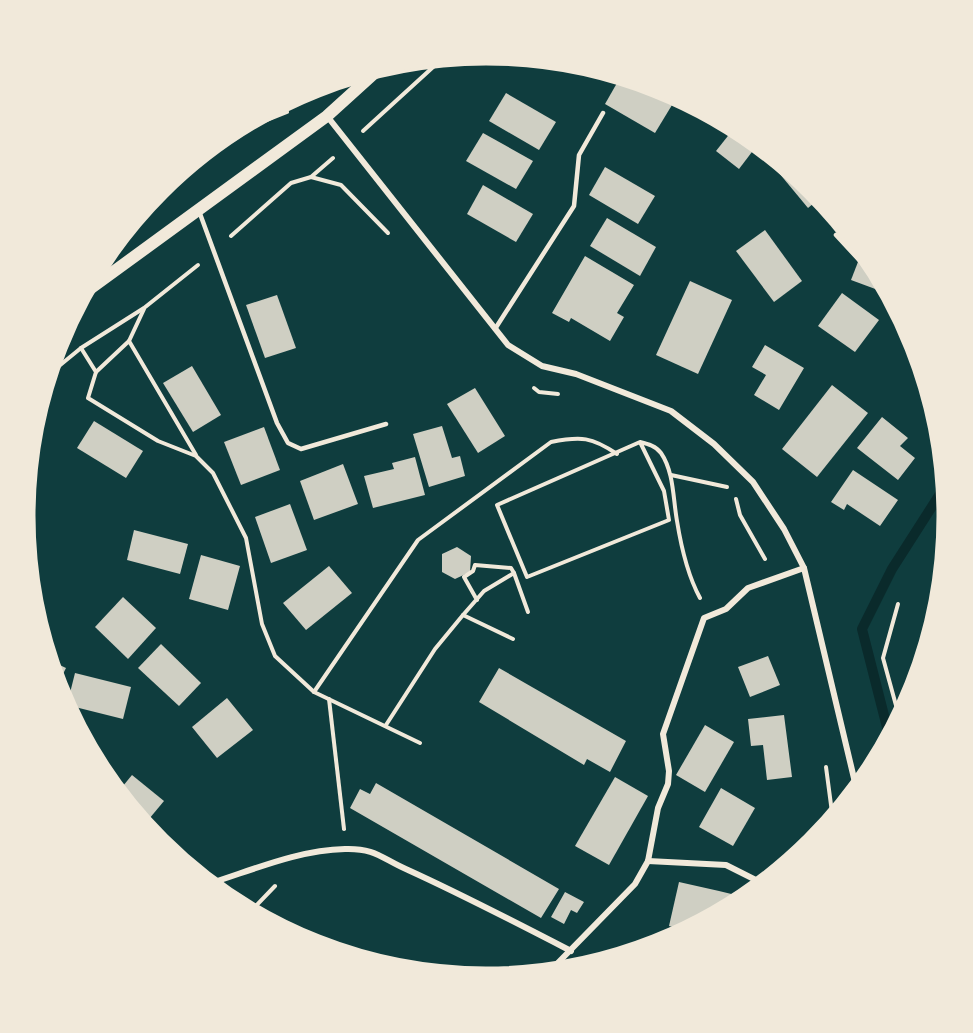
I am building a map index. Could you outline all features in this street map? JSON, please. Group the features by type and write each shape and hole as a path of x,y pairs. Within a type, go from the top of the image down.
{"main road":[{"path":"101,281 327,116 365,81"}],"street":[{"path":"327,116 508,345 542,366 576,374 671,411 714,444 753,482 784,529 804,568 854,779"},
{"path":"559,963 635,884 648,861 658,808 668,784 669,771 663,734 704,618 726,609 748,588 804,568"},
{"path":"219,881 311,851 345,849 375,851 405,869 452,889 571,951"},
{"path":"648,861 726,865 755,880"}],"lane":[{"path":"495,329 574,206 579,155 603,113"},
{"path":"198,209 277,423 288,443 301,449 386,424"},
{"path":"836,235 856,257"}],"path":[{"path":"61,365 81,348 144,308 214,252 291,183 311,177 432,68"},
{"path":"275,117 292,111"},
{"path":"311,177 341,185 397,241"},
{"path":"144,308 129,341 96,372 88,398 158,441 196,456"},
{"path":"129,341 196,456 213,473 246,538 262,624 275,656 314,692 420,743"},
{"path":"81,348 96,372"},
{"path":"532,387 539,392 560,394"},
{"path":"314,692 418,540 551,442 574,437 597,440 618,454"},
{"path":"640,442 664,491 669,520 527,577 497,505 618,454 640,442 650,445 660,452 671,475 677,524 704,618"},
{"path":"671,475 733,488"},
{"path":"726,481 733,488 740,514 775,578"},
{"path":"477,600 464,577 473,571 475,565 511,568 528,612"},
{"path":"386,725 435,649 463,615 484,591 514,573"},
{"path":"896,706 883,658 898,604"},
{"path":"463,615 513,639"},
{"path":"329,699 344,814 345,849"},
{"path":"825,758 831,808"}],"building":[{"path":"617,84 672,105 655,133 605,104"},
{"path":"506,93 556,122 539,150 489,121"},
{"path":"483,133 533,161 516,189 466,161"},
{"path":"729,135 752,151 739,169 716,151"},
{"path":"605,167 655,196 638,224 589,195"},
{"path":"779,173 785,177 813,204 808,208"},
{"path":"483,185 533,214 516,242 467,214"},
{"path":"607,218 656,247 640,276 590,246"},
{"path":"765,230 802,281 774,302 736,251"},
{"path":"585,256 634,285 617,313 624,317 610,341 571,318 569,322 552,313"},
{"path":"859,260 878,290 851,280"},
{"path":"690,281 732,300 698,374 656,355"},
{"path":"842,293 879,320 855,352 818,326"},
{"path":"277,295 296,348 265,358 246,305"},
{"path":"765,345 804,368 779,410 754,395 766,375 752,367"},
{"path":"192,366 221,415 193,432 163,383"},
{"path":"832,385 868,413 817,477 782,449"},
{"path":"475,388 505,436 478,453 447,404"},
{"path":"882,417 908,438 900,446 915,458 898,480 857,448"},
{"path":"94,421 143,451 126,478 77,448"},
{"path":"442,426 452,458 460,456 465,476 429,487 413,434"},
{"path":"264,427 280,470 241,485 224,442"},
{"path":"415,457 425,495 373,508 364,476 394,469 392,463"},
{"path":"343,464 358,504 314,520 300,481"},
{"path":"853,470 898,500 880,526 847,504 844,510 831,502"},
{"path":"290,504 307,550 271,563 255,517"},
{"path":"134,530 188,544 180,574 127,560"},
{"path":"457,547 471,556 470,572 455,579 442,572 442,554"},
{"path":"201,555 240,566 228,610 189,599"},
{"path":"329,566 352,593 306,630 283,603"},
{"path":"123,597 156,628 128,659 95,627"},
{"path":"161,644 201,683 179,706 138,668"},
{"path":"768,656 780,685 750,697 738,667"},
{"path":"59,665 66,668 63,674"},
{"path":"499,668 626,741 610,772 587,759 584,765 479,702"},
{"path":"75,673 131,687 123,719 77,708 70,692"},
{"path":"227,698 253,730 217,758 192,727"},
{"path":"784,715 792,777 767,780 763,745 751,746 748,719"},
{"path":"705,725 734,742 705,792 676,775"},
{"path":"132,775 164,801 150,818 123,785"},
{"path":"615,777 648,796 609,865 575,846"},
{"path":"376,783 559,889 541,918 350,808 360,789 370,794"},
{"path":"721,788 755,808 733,846 699,827"},
{"path":"679,882 734,895 686,922 674,927 669,926"},
{"path":"565,892 584,902 577,913 571,910 564,924 551,917"}],"waterway":[{"path":"887,726 862,629 892,569 938,497"}]}
